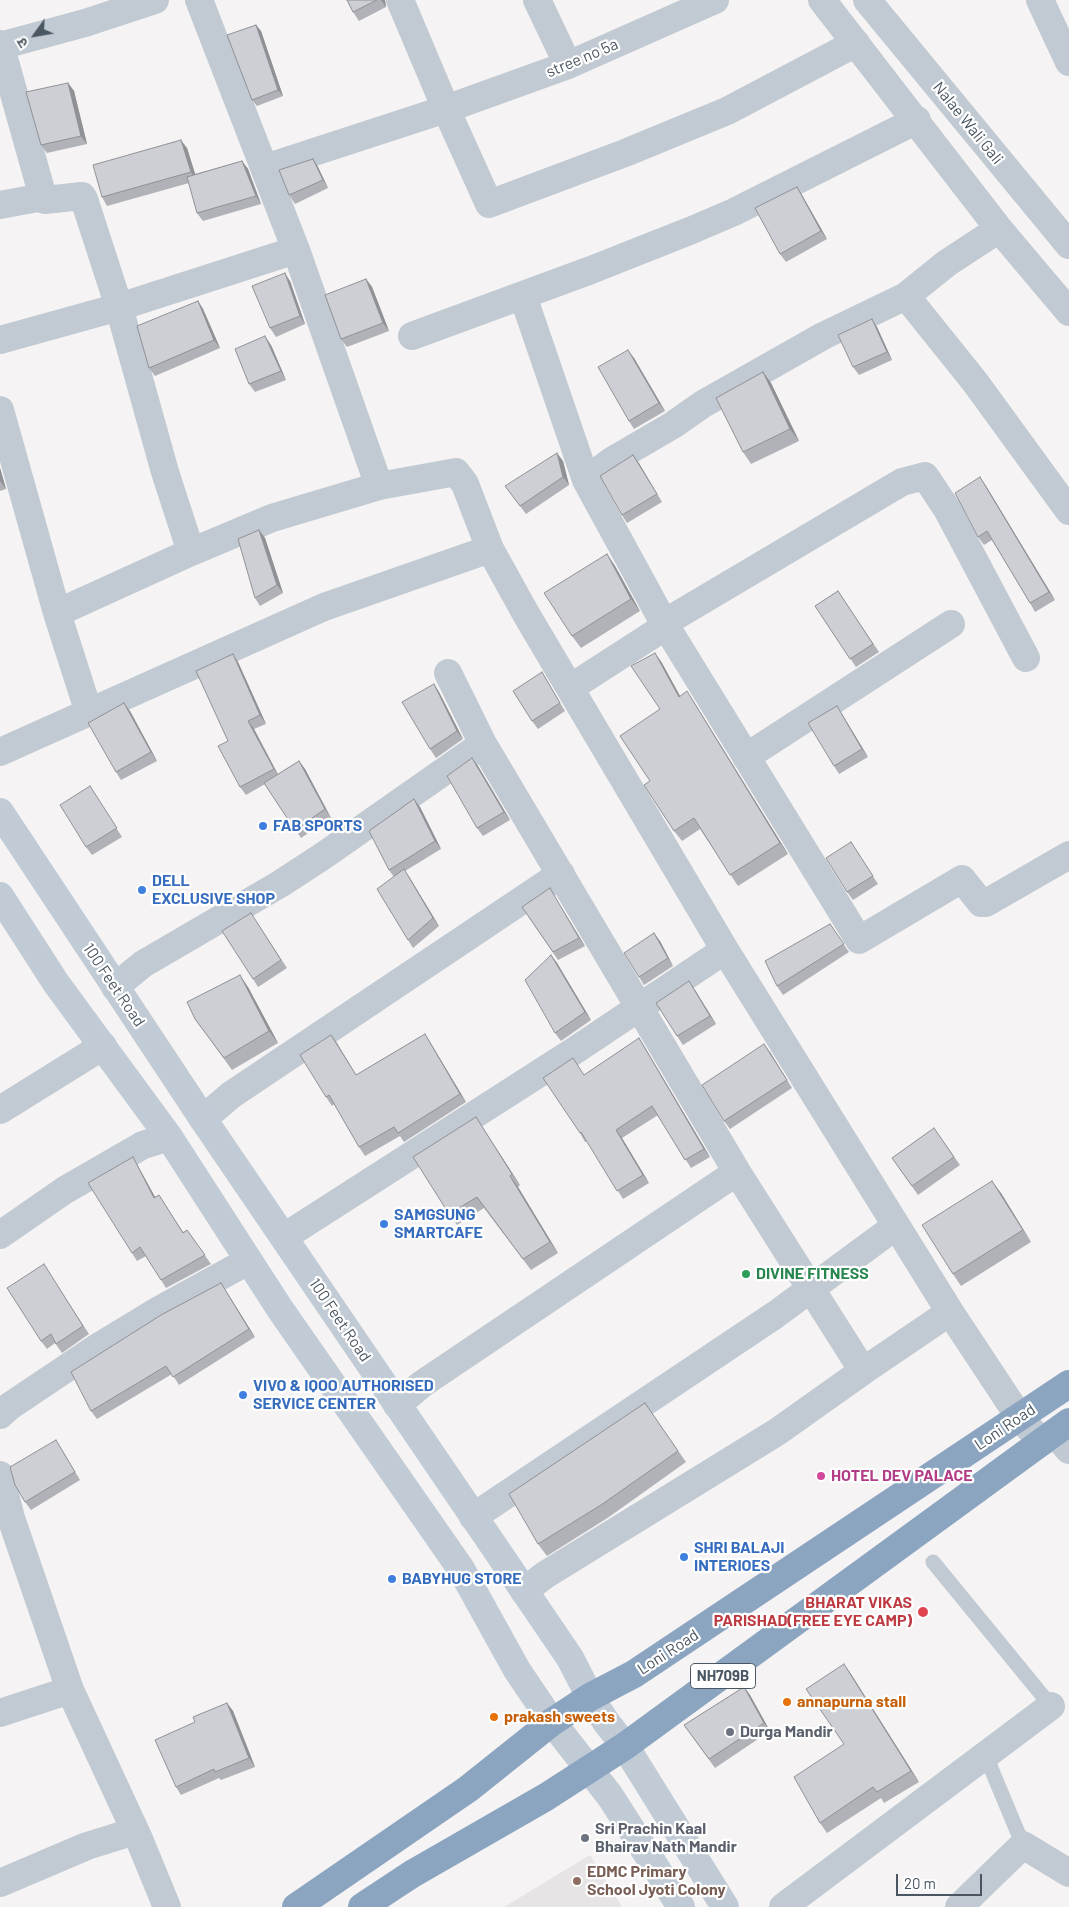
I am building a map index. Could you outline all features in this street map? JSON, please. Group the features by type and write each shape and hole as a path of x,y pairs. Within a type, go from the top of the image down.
{"highway":[{"name":"Loni Road","path":"296,1907 468,1789 552,1722 590,1697 634,1674 1069,1384"},
{"name":"Loni Road","path":"362,1907 412,1874 546,1797 625,1746 1058,1437"}],"main road":[{"name":"100 Feet Road","path":"0,812 203,1118 570,1658 590,1697 606,1722 625,1746 725,1907"},
{"path":"0,896 56,983 169,1137 248,1261 461,1569 502,1646 552,1722 610,1796 681,1907"},
{"path":"103,1046 140,1024"}],"street":[{"path":"43,197 0,45 85,23 155,0"},
{"path":"200,0 266,168 379,486"},
{"path":"400,0 489,204 633,150 727,112 856,43"},
{"path":"537,0 568,65"},
{"name":"stree no 5a","path":"266,168 446,109 568,65 715,0"},
{"path":"822,0 917,120 999,229 1069,312"},
{"name":"Nalae Wali Gali","path":"867,0 1069,245"},
{"path":"1040,0 1069,62"},
{"path":"412,336 523,296 725,215 917,120"},
{"path":"0,205 43,197 47,200 83,198 119,307 165,472 191,552"},
{"path":"586,480 613,460 674,425 702,404 823,336 906,296 947,263 999,229"},
{"path":"0,340 119,307 296,250"},
{"path":"523,296 586,480 664,623 858,940 960,880 965,881 981,903 986,903 1069,855"},
{"path":"906,296 976,382 1069,511"},
{"path":"0,410 57,613 89,713"},
{"path":"57,613 191,552 272,518 379,486 456,472 464,484 490,549 570,688 725,950 896,1226 1020,1418 1058,1437"},
{"path":"570,688 663,628 664,623 902,482 925,476 947,509 1026,658"},
{"path":"0,752 324,606 490,549"},
{"path":"746,756 952,624"},
{"path":"448,674 483,744 737,1172 864,1371"},
{"path":"115,987 143,964 294,875 483,744"},
{"path":"203,1118 231,1096 561,874"},
{"path":"284,1237 640,1008 725,950"},
{"path":"0,1110 103,1046"},
{"path":"0,1235 65,1190 144,1145 169,1137"},
{"path":"397,1405 422,1384 737,1172"},
{"path":"473,1517 811,1289 896,1226"},
{"path":"0,1415 10,1406 98,1347 159,1310 248,1261"},
{"path":"524,1591 545,1575 769,1437 950,1312"},
{"path":"0,1475 11,1518 70,1690 135,1831 167,1907"},
{"path":"0,1713 70,1690"},
{"path":"783,1907 1051,1706"},
{"path":"0,1883 87,1846 135,1831"},
{"path":"959,1907 1023,1845 1069,1873"}],"lane":[{"path":"933,1562 1051,1706"},
{"path":"985,1754 1023,1845"}],"shaded area":[{"name":"EDMC Primary School Jyoti Colony","path":"590,1855 622,1907 504,1907"}],"building":[{"path":"347,0 377,0 353,12"},
{"path":"256,25 278,90 252,100 227,35"},
{"path":"68,83 81,136 41,145 26,92"},
{"path":"181,140 191,172 102,197 93,165"},
{"path":"313,159 323,180 289,195 279,170"},
{"path":"242,161 256,196 197,213 187,177"},
{"path":"797,187 821,231 780,254 755,208"},
{"path":"285,273 300,316 270,328 252,286"},
{"path":"366,279 383,323 341,339 325,295"},
{"path":"198,301 214,340 149,368 137,326"},
{"path":"872,319 887,352 853,367 838,335"},
{"path":"265,336 281,371 249,384 235,349"},
{"path":"628,350 659,403 629,421 598,367"},
{"path":"763,372 790,429 743,452 716,398"},
{"path":"557,453 563,477 520,506 505,486"},
{"path":"633,455 657,494 622,515 600,476"},
{"path":"980,477 1049,592 1030,603 987,531 978,537 955,493"},
{"path":"259,530 277,585 255,598 238,539"},
{"path":"607,554 631,599 572,636 544,593"},
{"path":"838,591 873,644 850,659 815,606"},
{"path":"655,653 679,697 687,691 780,843 730,875 694,818 674,831 644,785 650,781 620,736 660,709 631,666"},
{"path":"233,654 260,715 248,721 274,769 240,787 218,746 228,741 196,671"},
{"path":"542,672 560,703 532,721 513,691"},
{"path":"434,684 457,731 430,749 402,702"},
{"path":"124,703 151,752 116,772 88,723"},
{"path":"837,706 862,749 834,766 808,723"},
{"path":"472,758 504,812 477,828 447,776"},
{"path":"299,761 325,809 295,830 264,783"},
{"path":"90,786 117,828 86,847 60,805"},
{"path":"414,799 435,841 389,870 369,831"},
{"path":"851,842 873,876 847,892 826,858"},
{"path":"404,869 433,918 408,940 377,889"},
{"path":"550,888 579,938 553,952 522,907"},
{"path":"251,913 281,960 253,979 222,931"},
{"path":"830,924 844,944 777,986 765,961"},
{"path":"654,933 668,958 639,977 624,953"},
{"path":"551,955 585,1012 555,1033 525,980"},
{"path":"240,975 269,1031 224,1058 195,1019 187,1002"},
{"path":"689,981 710,1016 677,1036 656,1003"},
{"path":"425,1034 460,1094 398,1133 394,1127 359,1147 329,1095 326,1097 300,1055 331,1035 356,1075"},
{"path":"639,1038 704,1149 685,1160 652,1106 616,1130 643,1175 617,1191 581,1132 543,1078 573,1058 584,1075"},
{"path":"764,1044 787,1080 724,1121 702,1085"},
{"path":"476,1117 512,1174 510,1176 550,1242 523,1259 477,1197 449,1214 413,1157"},
{"path":"934,1128 954,1157 912,1186 892,1158"},
{"path":"133,1157 154,1198 159,1195 183,1233 187,1230 205,1255 161,1280 140,1247 132,1253 88,1183"},
{"path":"992,1181 1023,1230 953,1274 922,1225"},
{"path":"44,1264 83,1326 56,1344 51,1334 41,1341 7,1288"},
{"path":"221,1283 249,1329 173,1377 166,1366 91,1411 71,1372 161,1315"},
{"path":"645,1403 678,1451 601,1505 538,1544 509,1494"},
{"path":"56,1440 75,1472 25,1502 15,1485 10,1467"},
{"path":"844,1664 911,1771 877,1792 873,1787 820,1823 794,1777 844,1744 806,1689"},
{"name":"Durga Mandir","path":"744,1687 764,1723 709,1759 684,1725"},
{"path":"227,1703 249,1758 215,1772 214,1769 176,1787 155,1740 195,1722 193,1717"}],"place":[{"name":"FAB SPORTS","path":"263,826"},
{"name":"DELL EXCLUSIVE SHOP","path":"142,890"},
{"name":"SAMGSUNG SMARTCAFE","path":"384,1224"},
{"name":"DIVINE FITNESS","path":"746,1274"},
{"name":"VIVO & IQOO AUTHORISED SERVICE CENTER","path":"243,1395"},
{"name":"HOTEL DEV PALACE","path":"821,1476"},
{"name":"SHRI BALAJI INTERIOES","path":"684,1557"},
{"name":"BABYHUG STORE","path":"392,1579"},
{"name":"BHARAT VIKAS PARISHAD(FREE EYE CAMP)","path":"923,1612"},
{"name":"annapurna stall","path":"787,1702"},
{"name":"prakash sweets","path":"494,1717"},
{"name":"Durga Mandir","path":"730,1732"},
{"name":"Sri Prachin Kaal Bhairav Nath Mandir","path":"585,1838"},
{"name":"EDMC Primary School Jyoti Colony","path":"577,1881"}]}
